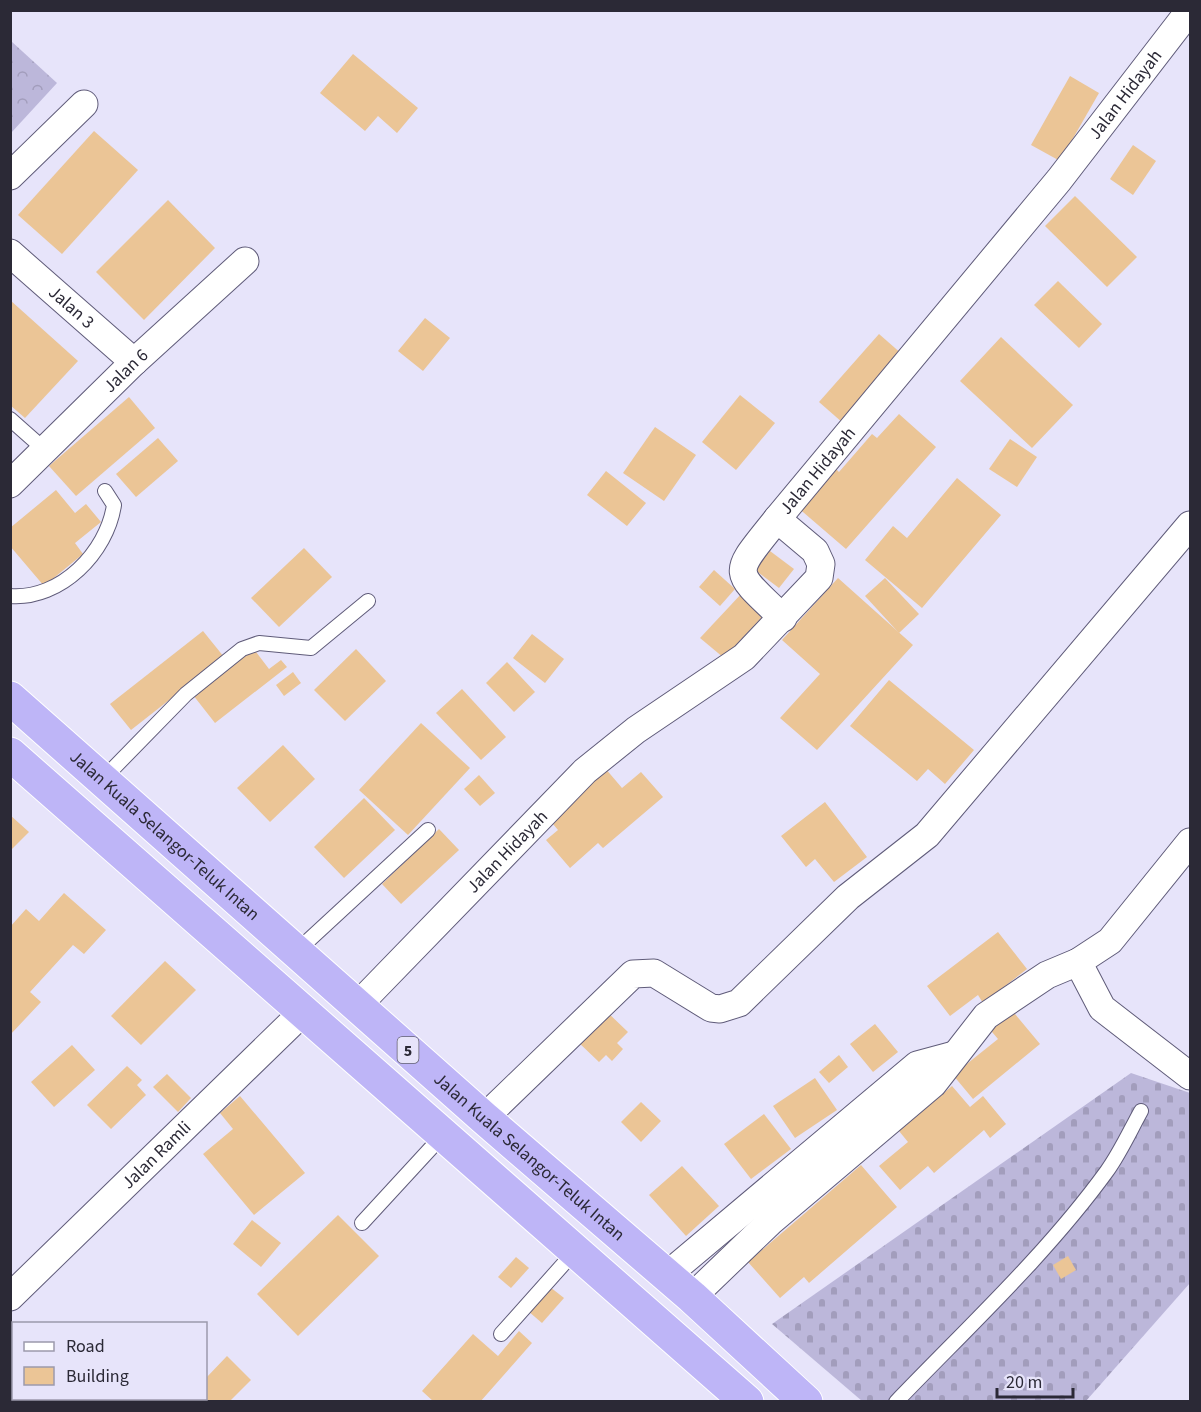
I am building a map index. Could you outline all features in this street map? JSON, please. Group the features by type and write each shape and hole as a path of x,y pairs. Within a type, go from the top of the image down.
{"highway":[{"name":"Jalan Kuala Selangor-Teluk Intan","path":"10,698 484,1118 692,1297 806,1401"},
{"name":"5","path":"10,754 747,1401"}],"street":[{"name":"Jalan Hidayah","path":"358,1005 585,771 636,730 744,657 819,578 822,564 815,551 777,519 1059,180 1190,10"},
{"path":"10,176 84,104"},
{"name":"Jalan 3","path":"10,253 134,362"},
{"name":"Jalan 6","path":"10,484 134,362 245,261"},
{"path":"777,519 745,560 742,571 746,583 783,618"},
{"path":"484,1118 633,974 654,973 711,1008 720,1009 739,1003 848,897 927,836 1191,525"},
{"path":"692,1297 770,1222 933,1084 954,1054 986,1016 1012,996 1047,975 1078,962 1110,941 1191,842"},
{"path":"1078,962 1102,1008 1191,1076"},
{"name":"Jalan Ramli","path":"10,1297 303,1012"},
{"path":"667,1275 917,1065 954,1054"}],"lane":[{"path":"10,419 45,450"},
{"path":"10,596 38,594 65,583 81,568 112,522 114,505 105,491"},
{"path":"103,779 186,694 242,649 259,643 311,648 368,601"},
{"path":"297,951 428,830"},
{"path":"896,1401 1037,1256 1080,1207 1109,1169 1141,1111"},
{"path":"362,1223 444,1134"},
{"path":"501,1334 576,1250"}],"green space":[{"path":"11,41 57,83 11,133"},
{"path":"1131,1073 1190,1093 1190,1283 1086,1401 862,1401 772,1324"}],"building":[{"path":"353,54 418,108 397,133 378,116 365,131 320,93"},
{"path":"1070,76 1099,93 1060,161 1031,145"},
{"path":"94,131 138,170 62,254 18,215"},
{"path":"1133,145 1156,161 1133,195 1110,179"},
{"path":"1075,196 1137,257 1107,287 1045,226"},
{"path":"168,200 215,248 144,320 96,272"},
{"path":"1058,281 1102,324 1079,348 1034,305"},
{"path":"10,300 78,361 25,418 10,405"},
{"path":"425,318 450,338 423,371 398,351"},
{"path":"879,334 903,355 843,423 819,402"},
{"path":"1001,337 1073,405 1032,448 960,381"},
{"path":"740,395 775,423 736,470 702,442"},
{"path":"129,397 155,428 76,496 49,466"},
{"path":"899,414 936,447 846,549 796,506 832,465 839,472 872,434 877,438"},
{"path":"655,427 696,455 664,501 623,473"},
{"path":"158,438 178,461 136,497 116,474"},
{"path":"1010,439 1037,457 1017,487 989,469"},
{"path":"606,471 646,503 627,526 587,495"},
{"path":"957,478 1001,515 922,608 865,560 893,526 907,538"},
{"path":"56,490 75,513 86,504 101,522 75,543 83,554 44,586 10,546 10,528"},
{"path":"304,548 332,577 279,627 251,598"},
{"path":"770,551 794,569 779,588 755,570"},
{"path":"714,570 735,589 720,606 699,587"},
{"path":"838,578 913,645 817,750 780,718 820,674 782,640"},
{"path":"885,578 919,614 899,633 865,596"},
{"path":"743,592 765,614 724,658 700,638"},
{"path":"203,631 224,657 131,730 110,704"},
{"path":"532,634 564,659 545,683 513,658"},
{"path":"253,648 269,669 281,660 287,667 215,723 193,695"},
{"path":"356,649 386,681 345,721 314,690"},
{"path":"507,662 535,692 514,712 486,683"},
{"path":"293,672 301,683 284,696 276,685"},
{"path":"889,680 974,750 945,784 928,769 917,781 850,726"},
{"path":"462,689 506,737 481,760 436,713"},
{"path":"421,723 470,768 408,835 359,790"},
{"path":"283,745 315,779 270,822 237,788"},
{"path":"605,768 622,788 641,772 663,797 603,848 598,843 570,868 546,840 558,830 548,818"},
{"path":"479,775 495,793 480,806 464,789"},
{"path":"364,798 395,830 344,878 314,847"},
{"path":"825,802 867,857 834,882 815,859 806,867 781,836"},
{"path":"10,815 29,832 10,851"},
{"path":"439,829 459,850 401,904 382,884"},
{"path":"64,893 106,930 84,954 73,945 30,992 41,1002 10,1035 10,927 26,909 39,921"},
{"path":"998,932 1027,969 983,1003 978,995 950,1016 927,986"},
{"path":"165,961 196,990 141,1045 111,1016"},
{"path":"1010,1008 1040,1044 973,1099 953,1075 998,1039 987,1026"},
{"path":"605,1010 628,1032 617,1043 623,1049 612,1061 606,1055 599,1062 576,1040"},
{"path":"875,1024 898,1052 873,1072 850,1044"},
{"path":"72,1045 95,1070 54,1107 31,1082"},
{"path":"839,1055 848,1067 829,1083 819,1072"},
{"path":"127,1066 142,1080 137,1085 146,1095 111,1129 87,1105"},
{"path":"167,1074 191,1098 178,1112 153,1087"},
{"path":"815,1078 837,1110 795,1138 773,1106"},
{"path":"952,1086 970,1107 983,1096 1006,1124 990,1138 984,1130 934,1173 928,1166 900,1190 879,1166 908,1142 899,1131"},
{"path":"240,1096 305,1173 254,1215 203,1154 233,1129 220,1113"},
{"path":"641,1102 661,1121 641,1142 621,1122"},
{"path":"764,1114 791,1149 751,1179 724,1144"},
{"path":"861,1165 897,1207 809,1283 804,1277 780,1298 748,1262"},
{"path":"682,1166 719,1206 686,1236 649,1195"},
{"path":"338,1215 379,1256 298,1336 257,1294"},
{"path":"252,1220 281,1243 261,1267 233,1244"},
{"path":"1068,1256 1076,1270 1061,1279 1053,1265"},
{"path":"516,1257 529,1268 511,1288 498,1277"},
{"path":"550,1287 564,1298 542,1323 528,1311"},
{"path":"519,1331 532,1343 480,1402 434,1402 422,1391 473,1334 498,1356"},
{"path":"227,1356 251,1380 229,1402 181,1402 182,1400 207,1400 207,1377"}]}
